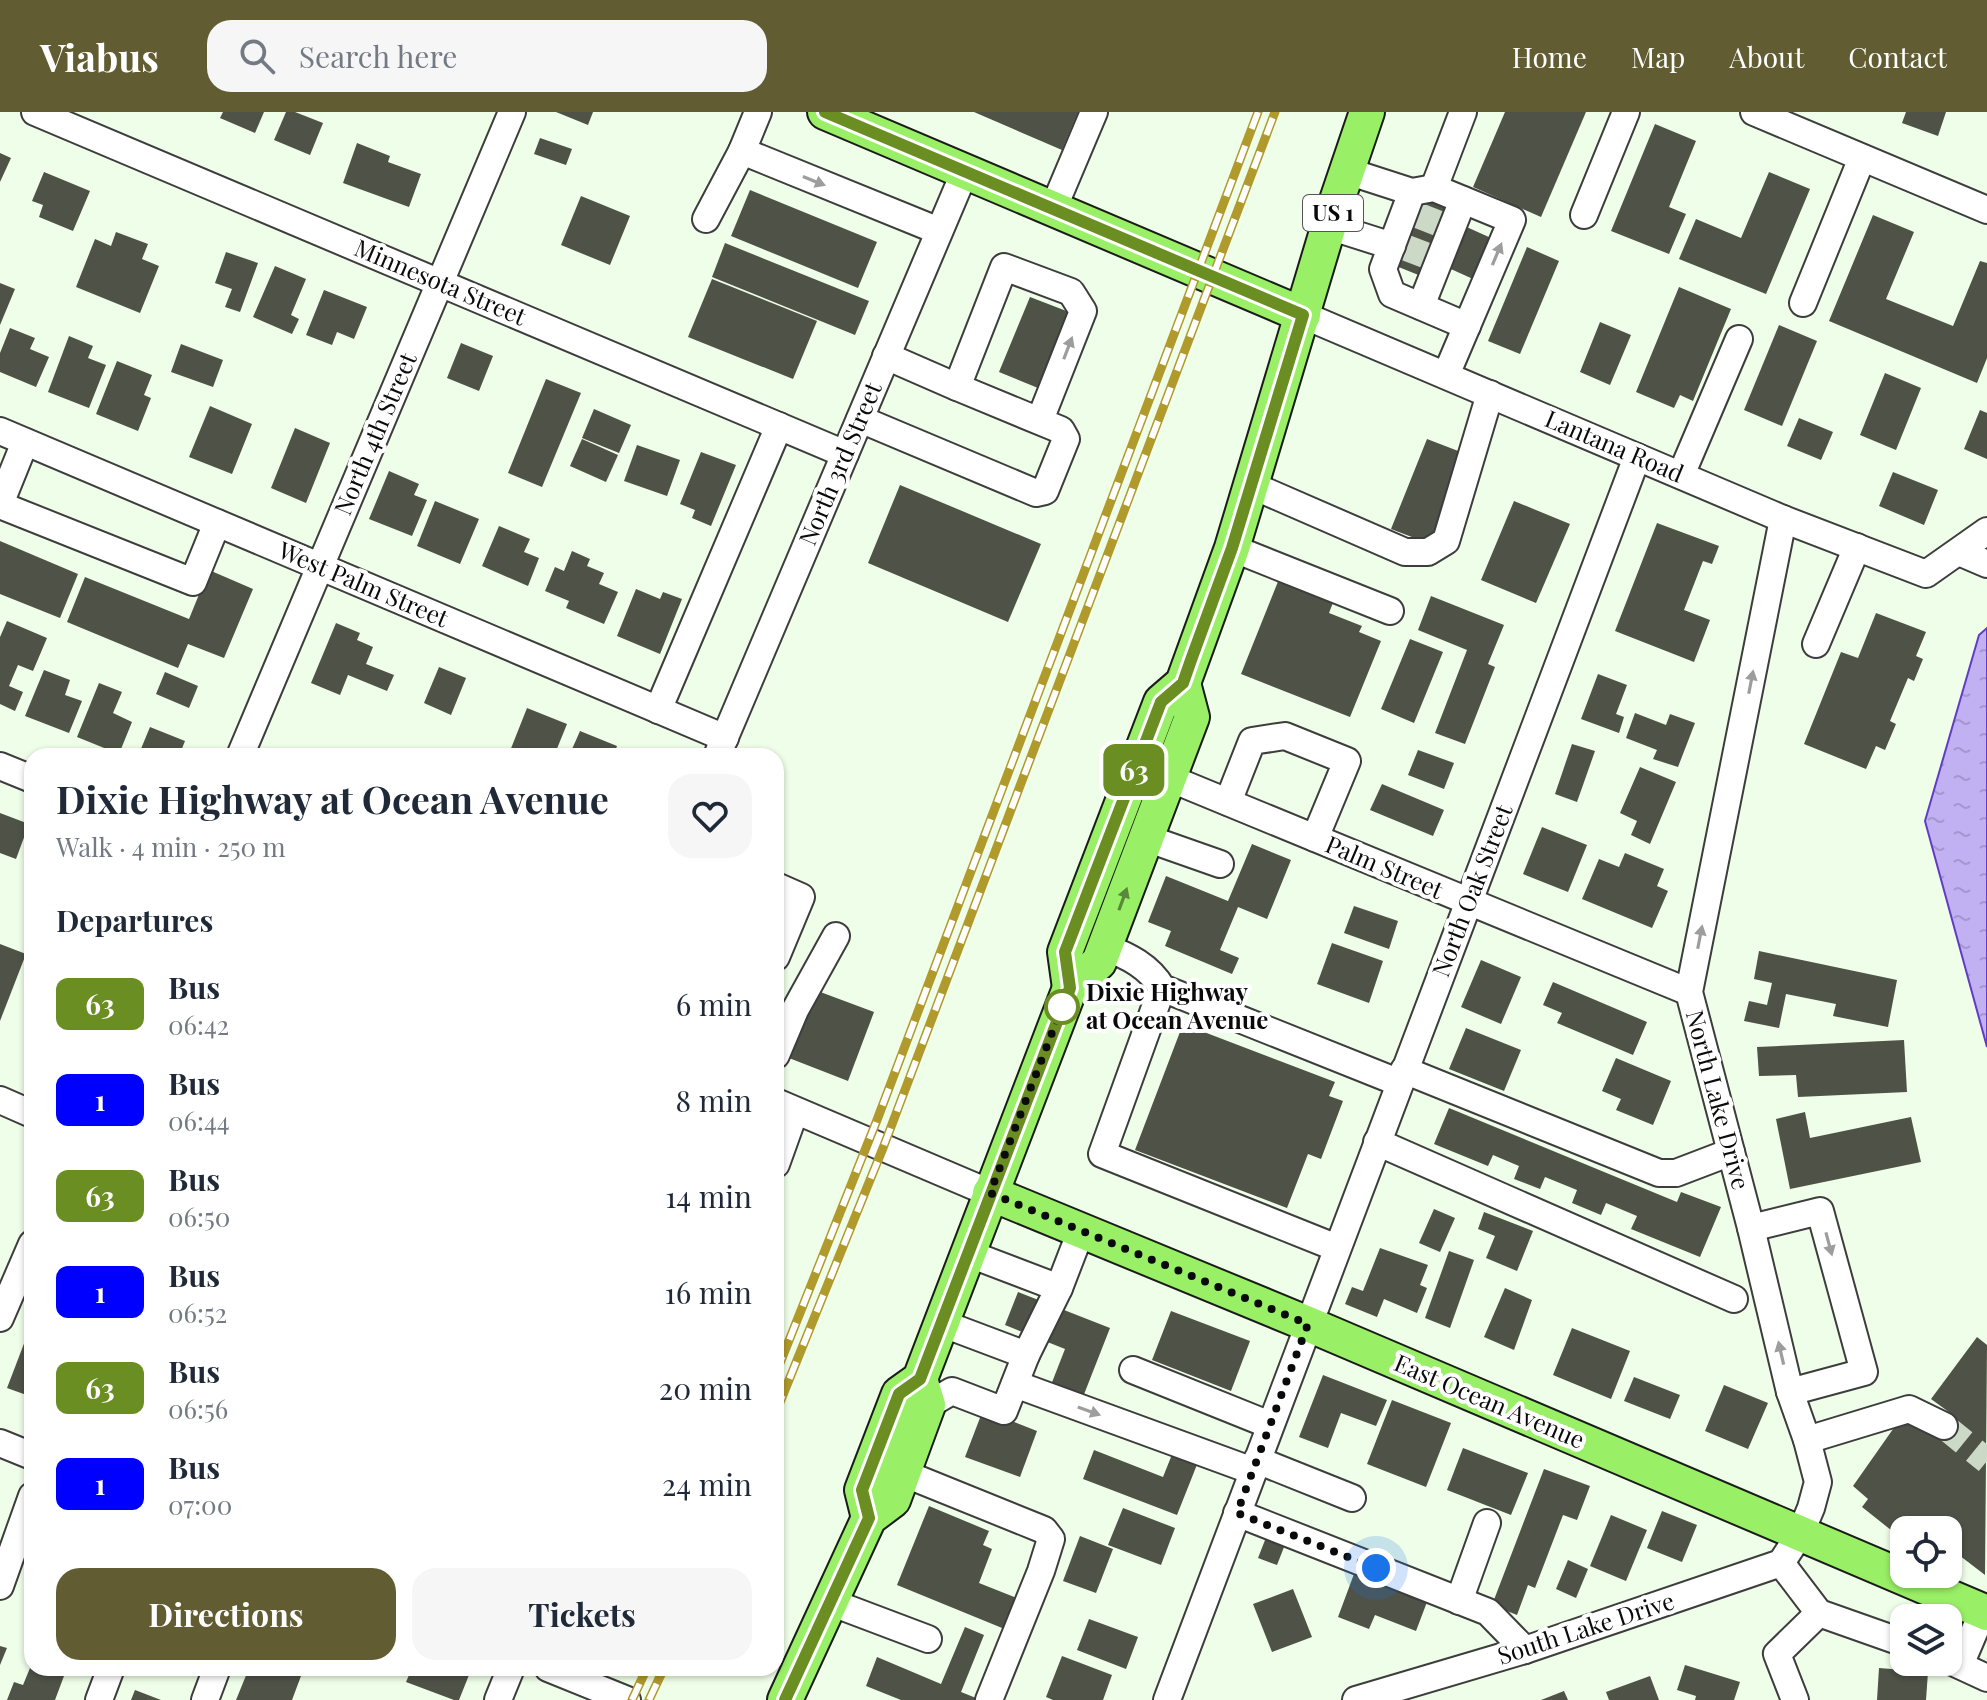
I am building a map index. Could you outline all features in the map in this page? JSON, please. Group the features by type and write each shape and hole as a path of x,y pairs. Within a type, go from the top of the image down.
{"main road":[{"path":"825,112 880,123 965,171 1303,315"},
{"name":"US 1","path":"1070,988 1065,952 1161,702 1183,683 1232,548 1329,226 1367,112"},
{"name":"US 1","path":"785,1700 869,1518 893,1500 903,1473 941,1323 967,1253 1070,988 1099,962 1192,717 1183,683"},
{"name":"East Ocean Avenue","path":"990,1193 1308,1324 1985,1612"},
{"name":"US 1","path":"869,1518 862,1490 899,1394 924,1392"}],"street":[{"name":"Minnesota Street","path":"35,112 845,454"},
{"name":"North 4th Street","path":"243,748 512,112"},
{"path":"706,219 742,151 758,112"},
{"path":"1053,209 1094,112"},
{"path":"1463,112 1383,269 1392,294 1467,326"},
{"path":"1584,215 1626,112"},
{"path":"1754,112 1987,210"},
{"path":"742,151 939,231"},
{"path":"1803,303 1862,158"},
{"name":"North 3rd Street","path":"721,747 965,171"},
{"path":"1347,171 1417,201 1463,200 1512,220 1446,375"},
{"path":"1421,306 1449,227 1463,200"},
{"path":"1329,226 1396,245"},
{"path":"957,387 1004,267 1071,292 1083,311 1040,420"},
{"name":"Lantana Road","path":"1303,315 1783,519 1926,574 1959,552"},
{"path":"1681,475 1739,339"},
{"path":"860,419 1036,493 1045,491 1066,439 1061,430 886,356"},
{"path":"1251,485 1405,552 1428,552 1446,541 1490,394"},
{"path":"658,710 779,426"},
{"name":"West Palm Street","path":"0,431 658,710 721,747"},
{"path":"25,442 0,504 193,582 217,523"},
{"name":"North Oak Street","path":"1167,1700 1637,457"},
{"name":"North Lake Drive","path":"1783,519 1689,992 1790,1392 1818,1482 1800,1534"},
{"path":"1987,531 1959,552 1987,564"},
{"path":"1816,644 1857,547"},
{"path":"1232,548 1390,611"},
{"path":"1228,802 1252,741 1285,736 1347,761 1315,838"},
{"path":"0,766 24,776"},
{"name":"Palm Street","path":"1169,778 1689,992"},
{"path":"1146,838 1220,864"},
{"path":"784,890 801,897 784,938"},
{"path":"784,1036 836,936"},
{"path":"1105,947 1142,965 1162,988 1659,1173 1676,1173 1731,1152"},
{"path":"1162,988 1102,1154 1337,1248"},
{"path":"0,1100 24,1110"},
{"path":"786,1106 990,1193"},
{"path":"1377,1142 1734,1299"},
{"path":"1751,1228 1820,1211 1864,1372 1790,1392"},
{"path":"924,1392 952,1391 1004,1411 1081,1231"},
{"path":"967,1253 1059,1288"},
{"path":"0,1318 24,1262"},
{"path":"941,1323 1026,1355"},
{"path":"1133,1370 1270,1425"},
{"path":"1015,1384 1352,1498"},
{"path":"1807,1440 1909,1409 1944,1426"},
{"path":"0,1443 24,1453"},
{"path":"903,1473 1044,1530 1051,1539 989,1700"},
{"path":"1237,1513 1488,1612 1525,1650"},
{"path":"0,1586 24,1518"},
{"path":"1459,1601 1487,1523"},
{"path":"1800,1534 1781,1563 1819,1613 1890,1638"},
{"name":"South Lake Drive","path":"1356,1700 1525,1650 1781,1563"},
{"path":"830,1602 928,1639"},
{"path":"1962,1649 1985,1612"},
{"path":"1795,1700 1777,1654 1819,1613"},
{"path":"1962,1666 1987,1678"},
{"path":"99,1700 108,1676"},
{"path":"205,1700 214,1676"},
{"path":"498,1700 508,1676"},
{"path":"583,1676 627,1700"}],"water":[{"path":"1987,628 1987,1047 1925,821 1979,635"}],"building":[{"path":"223,112 264,112 255,133 220,118"},
{"path":"286,112 295,112 323,123 310,155 274,140"},
{"path":"556,112 593,112 588,125"},
{"path":"974,112 1078,112 1062,150"},
{"path":"1505,112 1586,112 1541,217 1473,187"},
{"path":"1906,112 1946,112 1938,136 1902,123"},
{"path":"1655,124 1696,141 1669,207 1686,214 1669,254 1611,231"},
{"path":"540,138 572,149 566,165 534,154"},
{"path":"357,143 390,156 388,162 421,174 409,207 343,183"},
{"path":"0,153 11,158 0,182"},
{"path":"44,172 90,191 73,231 39,217 43,205 32,201"},
{"path":"1769,172 1810,189 1766,294 1679,259 1696,219 1741,238"},
{"path":"750,190 877,242 858,288 731,236"},
{"path":"1426,194 1453,205 1426,278 1396,266"},
{"path":"581,196 630,216 610,265 561,245"},
{"path":"1873,215 1914,232 1886,299 1953,326 1980,261 1987,263 1987,358 1977,383 1829,321"},
{"path":"1460,224 1491,238 1473,279 1442,265"},
{"path":"116,232 148,244 142,259 159,266 140,313 76,287 95,239 111,246"},
{"path":"725,243 869,301 855,335 712,277"},
{"path":"1527,247 1559,261 1520,354 1488,341"},
{"path":"226,252 258,263 240,312 225,307 232,289 215,283"},
{"path":"275,266 306,279 291,315 299,319 292,334 253,317"},
{"path":"712,279 817,321 793,379 688,337"},
{"path":"0,283 15,289 0,325"},
{"path":"1679,287 1731,309 1693,401 1680,395 1674,408 1636,392"},
{"path":"324,290 367,307 354,339 337,332 332,345 306,335"},
{"path":"1030,297 1069,312 1038,388 999,372"},
{"path":"1600,322 1631,335 1610,385 1580,372"},
{"path":"1779,325 1817,341 1782,426 1744,410"},
{"path":"10,328 35,338 30,349 49,357 36,387 0,372 0,353"},
{"path":"69,336 93,346 88,358 106,365 89,408 48,392"},
{"path":"461,343 493,356 479,391 447,378"},
{"path":"181,344 223,360 213,387 171,372"},
{"path":"117,361 152,375 144,395 151,398 138,431 96,414"},
{"path":"1885,373 1921,388 1896,450 1860,435"},
{"path":"546,379 581,393 542,487 508,473"},
{"path":"210,406 252,424 232,474 189,457"},
{"path":"594,409 631,425 619,453 582,438"},
{"path":"1980,410 1987,413 1987,459 1964,449"},
{"path":"1799,418 1833,432 1821,460 1787,446"},
{"path":"295,428 330,443 306,503 271,488"},
{"path":"582,439 618,455 606,482 570,466"},
{"path":"1427,439 1466,454 1430,544 1391,529"},
{"path":"637,445 680,460 667,496 624,481"},
{"path":"701,452 736,465 711,526 692,518 695,510 680,504"},
{"path":"389,471 419,484 414,495 427,500 412,536 369,519"},
{"path":"1893,472 1938,490 1924,525 1879,506"},
{"path":"900,485 1041,544 1008,622 868,563"},
{"path":"435,501 479,519 460,564 417,546"},
{"path":"1514,501 1570,524 1536,603 1481,580"},
{"path":"1657,523 1719,546 1712,564 1703,561 1684,610 1710,620 1694,662 1615,631"},
{"path":"499,526 530,539 524,552 539,558 528,586 482,566"},
{"path":"0,541 78,574 60,618 0,594"},
{"path":"572,551 590,559 587,566 604,573 599,584 618,592 604,624 566,608 569,601 545,591 555,567 564,571"},
{"path":"209,570 253,589 224,658 188,644 178,668 67,622 85,577 189,619"},
{"path":"1279,579 1334,600 1329,613 1362,626 1359,632 1381,641 1350,717 1241,674"},
{"path":"636,589 660,599 663,592 682,599 660,654 617,636"},
{"path":"1431,596 1504,625 1488,664 1495,667 1465,744 1435,733 1467,650 1418,630"},
{"path":"1876,613 1926,632 1916,656 1923,659 1914,681 1908,678 1890,721 1896,724 1885,750 1876,746 1866,769 1804,744 1841,652 1858,658"},
{"path":"7,621 47,638 33,671 18,665 9,686 23,692 15,711 0,704 0,637"},
{"path":"336,623 360,633 357,640 373,647 366,664 394,675 387,691 348,675 340,695 311,683"},
{"path":"1410,639 1443,652 1414,723 1381,709"},
{"path":"439,667 466,678 451,715 424,703"},
{"path":"44,670 70,680 65,695 82,701 69,733 25,716"},
{"path":"165,672 198,686 189,708 156,694"},
{"path":"1598,674 1627,685 1616,714 1624,717 1619,733 1581,719"},
{"path":"99,683 122,692 113,713 132,722 121,748 104,748 77,737"},
{"path":"527,708 567,724 557,748 511,748"},
{"path":"1635,713 1666,725 1670,714 1695,723 1678,767 1653,759 1657,750 1626,738"},
{"path":"150,727 185,741 182,748 141,748"},
{"path":"580,731 617,746 616,748 573,748"},
{"path":"1572,744 1595,751 1577,802 1555,794"},
{"path":"1418,750 1454,763 1444,789 1408,775"},
{"path":"1640,767 1676,782 1650,844 1631,835 1637,821 1620,813"},
{"path":"1382,784 1444,810 1433,836 1370,810"},
{"path":"0,813 24,822 24,837 16,859 0,853"},
{"path":"1542,827 1587,845 1568,892 1523,874"},
{"path":"1252,844 1291,860 1267,919 1238,907 1220,950 1239,958 1232,974 1165,946 1171,931 1148,922 1166,876 1228,901"},
{"path":"1625,853 1664,869 1657,886 1668,891 1652,928 1582,899 1599,859 1619,867"},
{"path":"1354,906 1398,921 1389,949 1344,933"},
{"path":"1332,943 1383,961 1369,1003 1317,984"},
{"path":"0,944 24,953 24,959 0,1021"},
{"path":"1759,951 1897,980 1888,1027 1833,1016 1836,1004 1786,994 1779,1028 1744,1021 1749,1001 1767,1005 1772,983 1754,979"},
{"path":"1481,960 1521,977 1501,1024 1461,1007"},
{"path":"1553,982 1647,1022 1633,1055 1557,1023 1562,1013 1543,1005"},
{"path":"815,990 874,1012 848,1081 789,1058"},
{"path":"1183,1024 1335,1082 1329,1096 1343,1101 1321,1159 1308,1154 1287,1208 1135,1150"},
{"path":"1466,1028 1521,1050 1504,1091 1449,1069"},
{"path":"1904,1040 1907,1092 1798,1097 1796,1075 1759,1076 1757,1047"},
{"path":"1616,1058 1671,1081 1653,1125 1616,1110 1621,1099 1602,1091"},
{"path":"1449,1108 1677,1202 1681,1192 1721,1207 1700,1257 1631,1229 1637,1216 1606,1203 1601,1215 1572,1203 1577,1190 1545,1177 1540,1189 1514,1179 1519,1166 1493,1155 1488,1166 1434,1144"},
{"path":"1805,1112 1810,1138 1911,1117 1921,1162 1790,1189 1776,1119"},
{"path":"1434,1209 1455,1218 1440,1252 1419,1243"},
{"path":"1484,1212 1533,1231 1517,1271 1486,1258 1495,1236 1478,1229"},
{"path":"1380,1248 1428,1265 1420,1285 1427,1288 1417,1313 1384,1299 1377,1317 1345,1304 1352,1287 1363,1291"},
{"path":"1449,1251 1474,1260 1450,1328 1425,1318"},
{"path":"1505,1288 1532,1300 1514,1350 1484,1337"},
{"path":"1018,1292 1110,1328 1081,1402 1049,1390 1065,1349 1005,1325"},
{"path":"1171,1311 1250,1341 1231,1391 1152,1360"},
{"path":"1572,1328 1630,1351 1611,1399 1553,1375"},
{"path":"1977,1337 1987,1345 1985,1575 1962,1557 1962,1516 1890,1516 1890,1529 1862,1507 1868,1499 1853,1486 1905,1412 1937,1436 1953,1415 1931,1399"},
{"path":"24,1344 24,1394 7,1388"},
{"path":"1323,1375 1387,1400 1376,1426 1341,1413 1328,1448 1299,1437"},
{"path":"1634,1377 1680,1395 1670,1419 1624,1401"},
{"path":"1724,1385 1768,1403 1748,1449 1705,1431"},
{"path":"1392,1400 1451,1423 1426,1487 1367,1464"},
{"path":"983,1410 1037,1431 1020,1477 965,1457"},
{"path":"1175,1447 1200,1457 1177,1515 1083,1479 1094,1450 1163,1477"},
{"path":"1463,1448 1528,1473 1511,1515 1447,1490"},
{"path":"1544,1469 1590,1486 1577,1520 1563,1515 1535,1588 1528,1585 1517,1615 1492,1605"},
{"path":"929,1506 989,1531 983,1545 992,1549 979,1583 1019,1599 1007,1630 897,1585"},
{"path":"1123,1508 1175,1528 1161,1565 1108,1545"},
{"path":"1662,1511 1697,1525 1682,1562 1647,1548"},
{"path":"1611,1515 1647,1530 1626,1581 1590,1566"},
{"path":"1267,1535 1286,1542 1277,1565 1258,1558"},
{"path":"1080,1536 1113,1549 1096,1593 1063,1581"},
{"path":"1568,1560 1588,1569 1576,1598 1556,1589"},
{"path":"1354,1574 1427,1602 1416,1631 1375,1615 1369,1629 1338,1617"},
{"path":"1293,1589 1312,1637 1272,1652 1253,1604"},
{"path":"1089,1619 1138,1637 1126,1669 1077,1650"},
{"path":"965,1627 984,1635 961,1692 981,1700 901,1700 866,1686 877,1657 941,1684"},
{"path":"0,1646 7,1648 0,1665"},
{"path":"1062,1656 1112,1675 1103,1700 1053,1700 1046,1697"},
{"path":"1685,1665 1740,1682 1734,1700 1695,1700 1696,1696 1677,1690"},
{"path":"1879,1668 1890,1669 1890,1676 1928,1676 1926,1700 1877,1700"},
{"path":"27,1676 64,1676 55,1700 7,1700 14,1682 23,1685"},
{"path":"246,1676 301,1676 292,1700 236,1700"},
{"path":"409,1676 469,1676 459,1700 406,1682"},
{"path":"1650,1676 1659,1700 1609,1700 1606,1692"},
{"path":"135,1690 161,1700 131,1700"},
{"path":"1564,1691 1568,1700 1541,1700"}],"tunnel":[{"path":"1417,215 1445,226"},
{"path":"1404,247 1433,258"},
{"path":"1944,1426 1987,1461"}],"railway":[{"path":"784,1353 877,1120 1258,112"},
{"path":"784,1392 883,1148 1275,112"},
{"path":"632,1700 643,1676"},
{"path":"649,1700 660,1676"}],"bus line":[{"name":"63","path":"785,1700 869,1518 862,1490 899,1394 920,1379 1070,988 1065,952 1161,702 1183,683 1232,548 1303,315 825,112"}],"place":[{"name":"Dixie Highway at Ocean Avenue","path":"1062,1007"}],"route":[{"path":"1062,1007 990,1193 1308,1324 1237,1513 1376,1568"}]}
